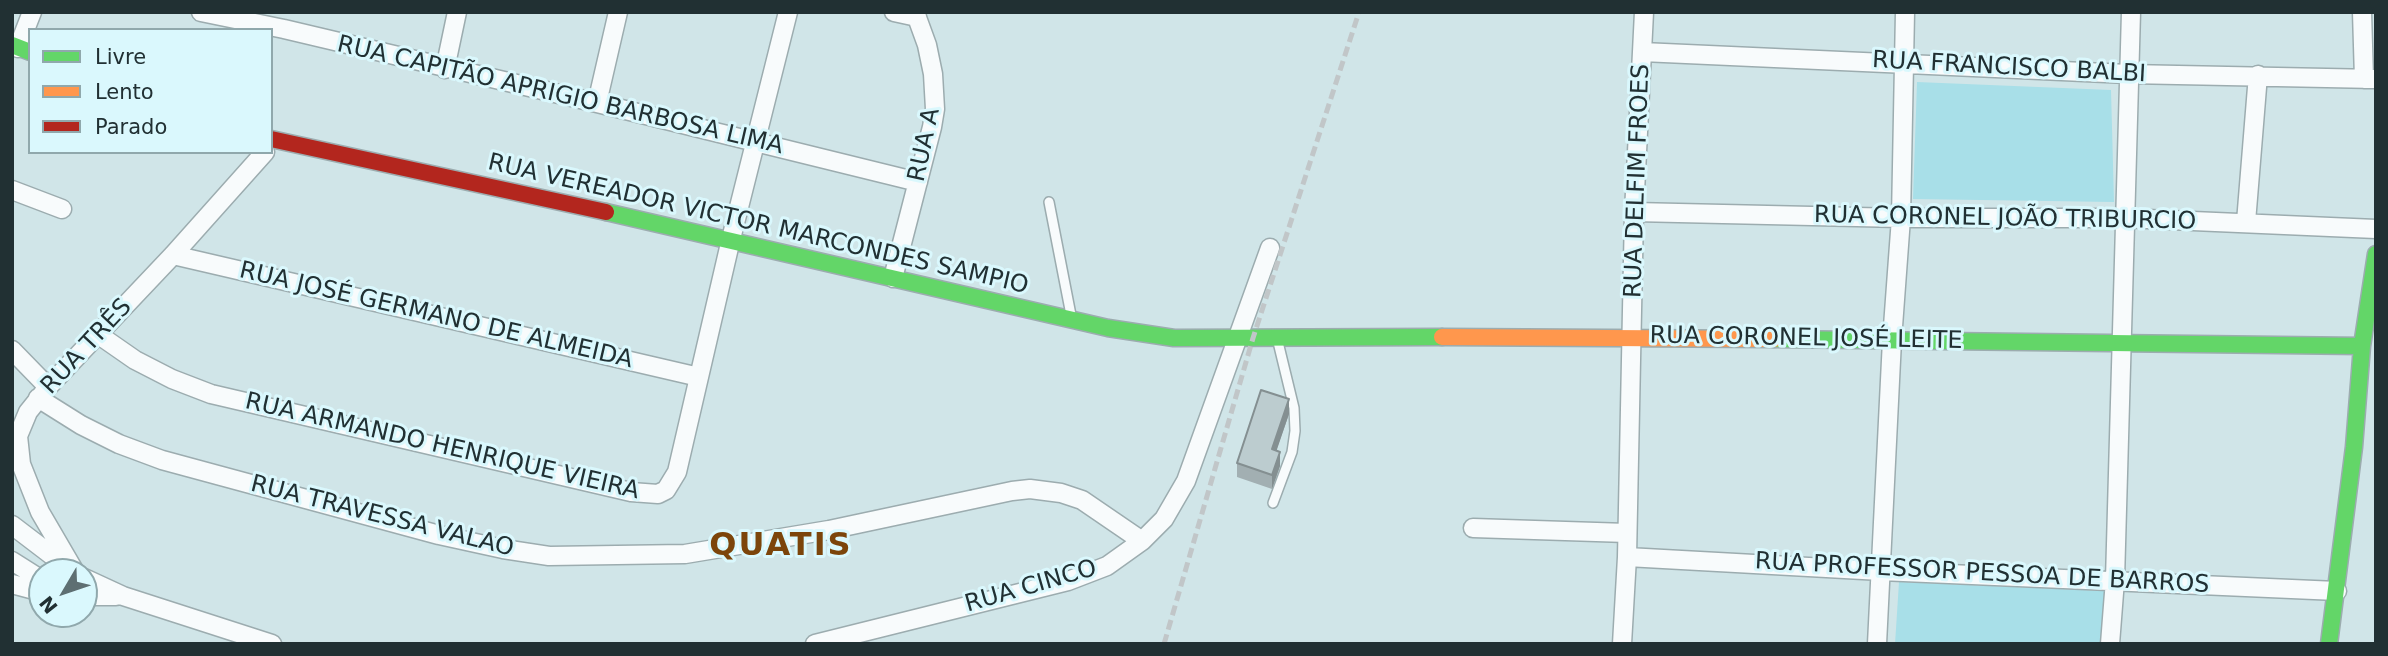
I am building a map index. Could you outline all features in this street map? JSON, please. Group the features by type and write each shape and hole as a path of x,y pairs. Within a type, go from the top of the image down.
{"street":[{"path":"20,48 32,12"},
{"name":"RUA CAPITÃO APRIGIO BARBOSA LIMA","path":"201,12 286,21 445,69 597,103 918,182"},
{"path":"445,69 457,12"},
{"path":"597,103 618,12"},
{"name":"RUA ARMANDO HENRIQUE VIEIRA","path":"99,335 135,360 172,379 211,394 647,495 658,494 673,482 677,472 730,239 788,12"},
{"path":"894,12 916,15"},
{"name":"RUA DELFIM FROES","path":"1622,644 1627,557 1634,212 1644,12"},
{"path":"1877,644 1892,340 1901,218 1905,12"},
{"path":"2110,644 2115,580 2131,12"},
{"path":"2362,12 2370,79"},
{"name":"RUA A","path":"893,278 932,127 935,92 927,45 916,15"},
{"name":"RUA FRANCISCO BALBI","path":"1642,52 2128,74 2370,79"},
{"path":"2246,222 2258,75"},
{"name":"RUA VEREADOR VICTOR MARCONDES SAMPIO","path":"273,144 730,239 1108,328 1174,338 1237,338"},
{"name":"RUA TRÊS","path":"66,558 40,512 20,464 19,436 28,412 262,154"},
{"path":"12,190 62,209"},
{"name":"RUA CORONEL JOÃO TRIBURCIO","path":"1634,212 1901,218 2124,218 2376,229"},
{"name":"RUA CINCO","path":"815,644 843,640 1078,578 1107,566 1142,541 1164,520 1186,481 1270,248"},
{"path":"2329,644 2369,346 2376,254"},
{"name":"RUA JOSÉ GERMANO DE ALMEIDA","path":"173,255 699,377"},
{"name":"RUA CORONEL JOSÉ LEITE","path":"1237,338 1633,337 2369,346"},
{"name":"RUA TRAVESSA VALAO","path":"12,350 43,393 106,438 162,460 439,536 503,549 549,556 685,554 829,530 1030,489 1061,493 1082,500 1142,541"},
{"path":"12,525 56,558"},
{"path":"1474,528 1627,533"},
{"name":"RUA PROFESSOR PESSOA DE BARROS","path":"1627,557 2337,591"},
{"path":"12,561 28,571"},
{"path":"98,584 123,596 272,644"},
{"path":"98,596 123,596"}],"lane":[{"path":"1049,202 1073,320"},
{"path":"1273,503 1292,452 1295,431 1294,408 1277,338"}],"shaded area":[{"path":"1917,82 2111,90 2114,202 1913,199"},
{"path":"1899,582 2105,591 2101,644 1895,644"}],"building":[{"path":"1261,390 1289,399 1272,449 1280,452 1272,475 1237,463"}],"railway":[{"path":"1164,644 1253,338 1359,12"}],"traffic: fast":[{"path":"12,45 28,51"},
{"path":"606,212 1108,328 1174,338 1442,337"},
{"path":"2329,644 2354,447 2362,346 2376,254"},
{"path":"1774,339 2362,346"}],"traffic: slow":[{"path":"1442,337 1774,339"}],"traffic: jam":[{"path":"273,139 606,212"}],"district":[{"name":"QUATIS","path":"781,547"}]}
